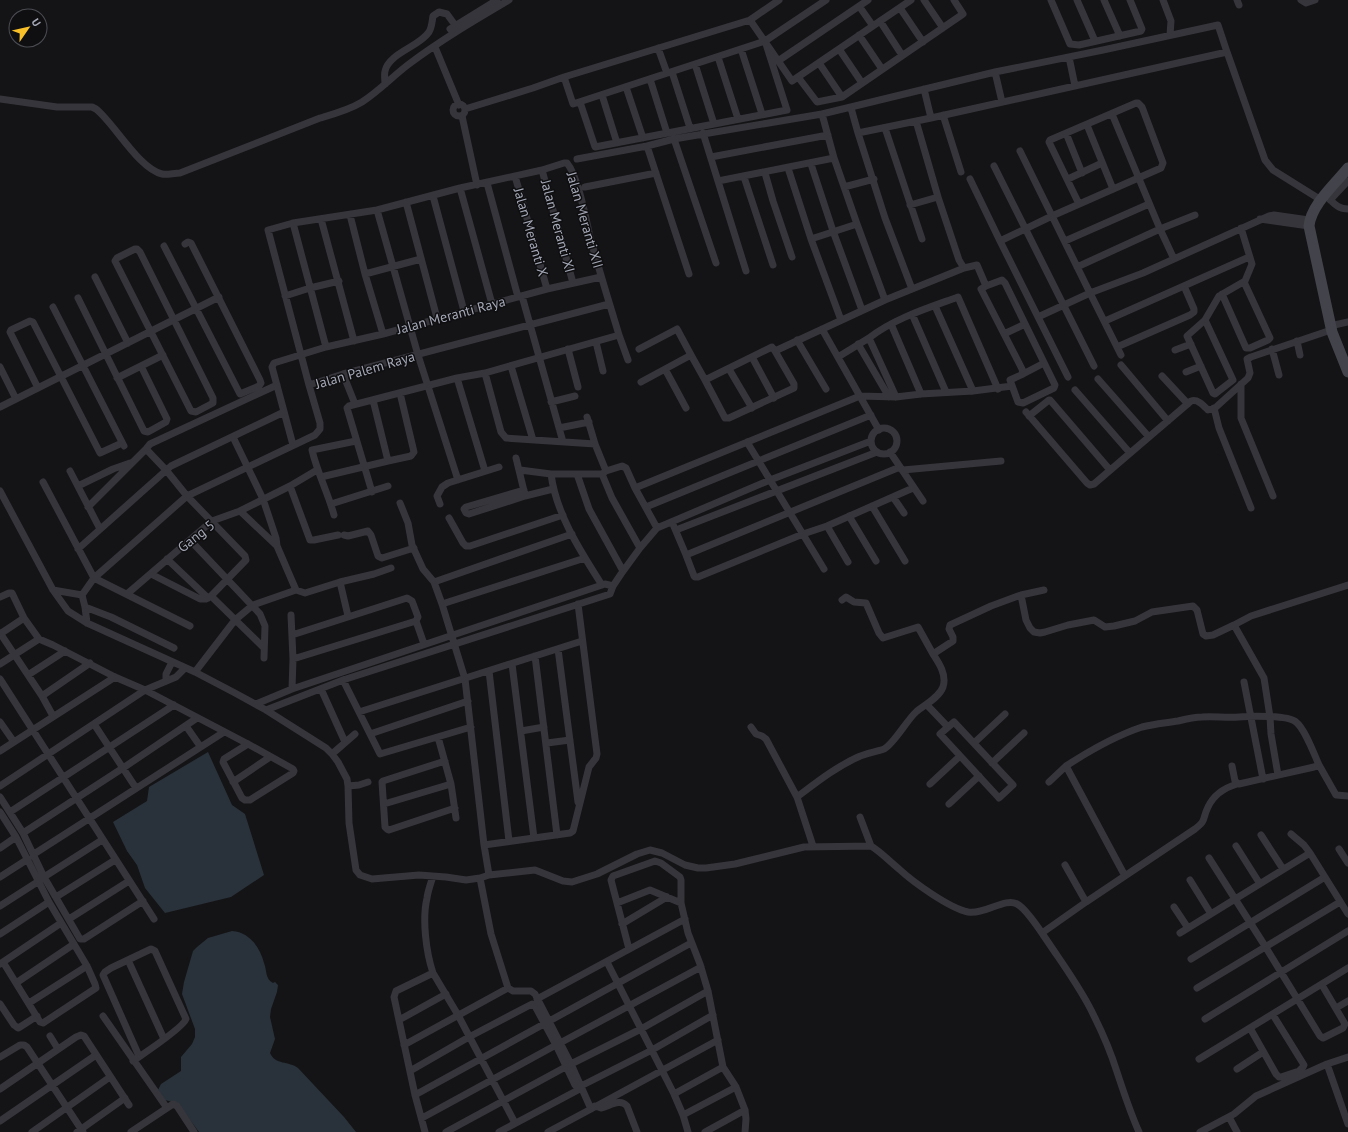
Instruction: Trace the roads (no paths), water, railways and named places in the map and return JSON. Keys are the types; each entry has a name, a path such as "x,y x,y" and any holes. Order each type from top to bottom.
{"street":[{"path":"0,99 57,107 92,107 96,109 134,153 148,166 161,174 180,173 361,103 410,64 497,0"},
{"path":"385,84 385,71 389,63 401,53 416,44 429,32 433,16 439,12 447,14 452,27 509,0"},
{"path":"462,116 456,115 454,108 533,88 564,76 750,20 779,0"},
{"path":"564,76 573,104 580,102 765,41 826,0"},
{"path":"778,61 868,0"},
{"path":"750,20 792,81 911,0"},
{"path":"924,0 943,28"},
{"path":"798,77 817,102 842,97 963,14 954,0"},
{"path":"1051,0 1070,44 1079,44 1141,31 1142,29 1130,0"},
{"path":"1077,0 1095,41"},
{"path":"1104,0 1120,36"},
{"path":"1163,0 1171,21 1170,35"},
{"path":"1301,0 1307,3 1315,0"},
{"path":"859,6 872,26"},
{"path":"900,8 923,42"},
{"path":"880,21 900,52"},
{"path":"577,159 647,146 703,133 851,108 995,72 1218,25 1265,160 1273,170 1325,198 1338,207 1348,209"},
{"path":"859,35 882,69"},
{"path":"580,102 595,147 787,110 765,41"},
{"path":"435,47 465,113 462,116 477,185"},
{"path":"658,48 670,72 690,128"},
{"path":"741,49 762,114"},
{"path":"839,49 862,83"},
{"path":"858,133 1227,52"},
{"path":"718,57 738,119"},
{"path":"1069,57 1075,86"},
{"path":"819,63 842,97"},
{"path":"695,64 714,124"},
{"path":"995,72 1002,102"},
{"path":"650,79 667,133"},
{"path":"626,87 642,138"},
{"path":"924,89 930,118"},
{"path":"602,95 618,143"},
{"path":"1000,241 1112,189 1160,169 1163,164 1142,108 1139,104 1136,103 1050,140 1049,142 1079,204"},
{"path":"851,108 885,218 912,289"},
{"path":"822,114 834,158 884,300"},
{"path":"1112,114 1160,230 1174,259"},
{"path":"943,115 961,172"},
{"path":"916,121 938,197 964,268"},
{"path":"1087,125 1112,189"},
{"path":"885,128 922,239"},
{"path":"703,133 746,271"},
{"path":"1066,133 1082,173"},
{"path":"711,157 828,135"},
{"path":"674,139 716,263"},
{"path":"647,146 689,274"},
{"path":"1020,151 1121,355"},
{"path":"718,181 811,164 834,158"},
{"name":"Jalan Meranti XII","path":"542,170 564,163 567,164 571,170 578,189 609,304 628,360"},
{"path":"1068,180 1102,163"},
{"path":"811,164 833,231 862,310"},
{"path":"994,166 1094,366"},
{"path":"788,168 811,239 841,320"},
{"path":"1348,168 1325,198 1316,207 1309,223 1330,328 1348,372"},
{"path":"309,385 268,231 269,229 321,218 377,210 460,188 542,170"},
{"name":"Jalan Meranti XI","path":"542,170 573,283"},
{"path":"585,187 656,173"},
{"path":"765,173 792,257"},
{"name":"Jalan Meranti X","path":"514,176 546,289"},
{"path":"744,177 772,265"},
{"path":"844,187 874,179"},
{"path":"970,179 1068,377"},
{"path":"1325,198 1348,181"},
{"path":"487,183 563,442"},
{"path":"460,188 492,304"},
{"path":"433,196 464,311"},
{"path":"910,205 938,197"},
{"path":"406,202 437,318"},
{"path":"1065,241 1149,204"},
{"path":"377,210 427,386 458,480"},
{"path":"350,215 365,274 383,334"},
{"path":"1077,267 1195,215"},
{"path":"1038,317 1090,293 1174,259 1260,219 1274,215 1309,223"},
{"path":"321,218 354,341"},
{"path":"293,223 326,347"},
{"path":"811,239 856,224"},
{"path":"1206,320 1233,377 1232,381 1216,394 1214,394 1187,335 1206,320 1219,296 1244,282 1252,264 1241,228"},
{"path":"164,246 240,394 259,386 261,383 260,380 191,242 185,244"},
{"path":"135,249 138,250 174,320 214,401 196,412 188,412 163,355 115,261 117,258 135,249"},
{"path":"1105,321 1249,257"},
{"path":"365,274 421,259"},
{"path":"775,351 884,300 964,268 977,265 986,286"},
{"name":"Jalan Meranti Raya","path":"277,385 272,367 277,361 326,347 383,334 546,289 601,276"},
{"path":"95,277 128,343"},
{"path":"285,296 338,281"},
{"path":"1023,374 981,289 986,286 1003,281 1025,324 1055,385 1054,388 1020,403 1018,402 1010,380 1023,374 1044,363"},
{"path":"1222,294 1246,348 1250,348 1268,340 1270,338 1244,282"},
{"path":"1117,347 1190,316 1194,312 1194,309 1184,286"},
{"path":"0,407 219,297"},
{"path":"838,357 891,324 912,314 958,297 998,389"},
{"path":"78,298 144,431 148,432 166,422 167,419 141,366"},
{"name":"Jalan Palem Raya","path":"82,595 94,578 187,496 247,466 316,435 320,426 309,385 343,374 609,304"},
{"path":"935,306 973,391"},
{"path":"38,388 10,332 20,325 30,321 33,322 100,453 123,444 53,307"},
{"path":"912,314 946,392"},
{"path":"1110,470 1050,400 1028,414 1087,483 1090,485 1094,484 1188,404 1195,400 1208,410 1214,408 1248,378 1250,373 1247,359 1348,322"},
{"path":"891,324 921,394"},
{"path":"1004,334 1025,324"},
{"path":"639,349 677,329 725,418 729,418 752,408 794,389 795,387 772,348 705,380"},
{"path":"822,329 879,430"},
{"path":"372,492 347,408 349,406 457,378 485,373 619,335"},
{"path":"869,338 893,397"},
{"path":"797,340 826,389"},
{"path":"1297,341 1300,355"},
{"path":"596,342 603,371"},
{"path":"858,344 893,397"},
{"path":"1175,350 1191,344"},
{"path":"568,349 578,387"},
{"path":"1272,349 1279,375"},
{"path":"117,378 163,355"},
{"path":"641,382 691,355"},
{"path":"752,357 774,398"},
{"path":"1121,365 1168,420"},
{"path":"511,366 533,440"},
{"path":"1186,372 1201,366"},
{"path":"0,368 16,399"},
{"path":"665,369 686,408"},
{"path":"729,369 752,408"},
{"path":"485,373 503,436 509,439 595,444"},
{"path":"343,374 355,404"},
{"path":"1162,376 1188,404"},
{"path":"457,378 485,471"},
{"path":"1098,378 1149,437"},
{"path":"1241,384 1242,418 1273,496"},
{"path":"88,507 150,444 277,385 293,445"},
{"path":"635,488 860,396 893,397 998,389 1012,386"},
{"path":"1075,390 1130,453"},
{"path":"321,477 411,456 414,452 400,393"},
{"path":"551,402 575,396"},
{"path":"373,400 388,461"},
{"path":"1214,408 1219,428 1250,508"},
{"path":"78,549 166,470 182,460 284,412"},
{"path":"646,507 871,415"},
{"path":"559,428 588,420 612,498 640,548"},
{"path":"883,428 889,429 897,438 897,444 894,450 883,454 877,452 871,441 873,435 883,428"},
{"path":"233,437 263,499 276,538 277,546 296,590"},
{"path":"307,439 334,515"},
{"path":"312,450 356,441"},
{"path":"266,710 343,680 610,594 613,586 623,571 657,528 871,441"},
{"path":"748,442 824,569"},
{"path":"146,449 166,470 187,496 246,558 245,562 210,597 204,600 151,574"},
{"path":"676,530 877,452"},
{"path":"890,452 923,501"},
{"path":"516,458 520,470 524,493"},
{"path":"686,555 901,468 1001,461"},
{"path":"78,486 113,469 130,463"},
{"path":"520,470 551,474 577,474 604,472 622,466 626,468 657,528"},
{"path":"440,504 437,496 448,483 499,467"},
{"name":"Gang 5","path":"127,594 212,521 240,511 290,486 317,470"},
{"path":"70,471 100,529"},
{"path":"551,474 553,490 563,515 585,558 602,585"},
{"path":"577,474 589,510 623,571"},
{"path":"43,482 94,578 190,626"},
{"path":"290,486 310,540 341,535 348,536 368,532 371,535 378,556 382,558 414,548"},
{"path":"331,504 388,486"},
{"path":"672,522 694,576 698,577 803,534 827,526 913,488"},
{"path":"524,493 469,514 466,514 464,509 524,493 553,490"},
{"path":"0,491 53,590 68,610 87,623 195,672 256,704 326,748 332,754 343,770 348,786 349,824 353,852 357,872 363,876 372,879 419,875 466,880 489,875 535,870 563,881 572,882 597,874 643,851 650,850 658,851 675,861 690,867 706,868 735,864 794,849 813,846 871,846 877,849 906,875 949,904 961,910 973,912 986,910 1007,902 1016,903 1027,913 1071,976 1093,1014 1117,1071 1126,1102 1139,1132"},
{"path":"893,497 904,513"},
{"path":"400,503 408,523 414,548 423,569 434,582 465,679 484,845 489,875"},
{"path":"872,506 905,561"},
{"path":"240,511 277,546"},
{"path":"449,518 463,543 466,546 470,546 563,515"},
{"path":"849,516 876,562"},
{"path":"827,526 848,562"},
{"path":"434,582 572,534"},
{"path":"190,540 258,610 264,622 264,658"},
{"path":"442,604 585,558"},
{"path":"167,559 236,620 263,647"},
{"path":"195,672 236,620 253,605 296,590 306,593 391,568"},
{"path":"340,582 348,616"},
{"path":"256,704 292,689 605,584 613,586"},
{"path":"1021,595 1026,620 1030,628 1036,632 1094,620 1105,627 1114,626 1135,621 1152,612 1193,606 1197,610 1203,634 1206,636 1213,635 1252,616 1348,585"},
{"path":"53,590 82,595 87,623"},
{"path":"933,654 953,640 949,629 950,625 990,606 1021,595 1044,590"},
{"path":"0,597 12,593 24,618 38,639 145,690 248,744 293,769 294,772 250,800 242,798 223,763 223,760 248,744"},
{"path":"797,797 838,768 860,756 885,748 906,723 941,691 944,683 943,673 918,626 883,638 878,634 866,603 854,602 846,597 842,600"},
{"path":"292,635 348,616 409,598 412,601 418,615 416,621 424,644"},
{"path":"484,845 570,833 573,831 578,806 589,767 596,758 578,604"},
{"path":"85,607 111,617 174,648"},
{"path":"290,615 293,659 292,689"},
{"path":"24,618 0,633 42,696 53,716"},
{"path":"293,659 416,621"},
{"path":"1234,625 1264,678 1278,775"},
{"path":"0,664 38,639"},
{"path":"359,712 582,641"},
{"path":"558,649 578,806"},
{"path":"28,675 65,652"},
{"path":"535,656 557,835"},
{"path":"166,681 166,674 172,662"},
{"path":"42,696 90,664"},
{"path":"512,664 534,838"},
{"path":"0,786 145,690 176,677 185,668"},
{"path":"489,671 509,841"},
{"path":"0,751 115,677"},
{"path":"0,679 62,778 154,919"},
{"path":"343,680 379,753 382,754 471,727"},
{"path":"1244,682 1263,779"},
{"path":"308,684 310,692"},
{"path":"321,689 345,742"},
{"path":"370,734 468,701"},
{"path":"10,812 174,705"},
{"path":"927,705 948,727"},
{"path":"974,743 1005,714"},
{"path":"1050,782 1066,766 1082,756 1142,727 1158,723 1201,717 1223,718 1251,716 1288,719 1297,723 1336,795 1348,796"},
{"path":"0,848 197,718"},
{"path":"0,722 14,742"},
{"path":"954,722 1013,785 999,798 940,734 948,727 954,722"},
{"path":"94,724 136,788"},
{"path":"186,726 200,746"},
{"path":"521,731 544,727"},
{"path":"751,727 756,734 766,738 797,797 813,846"},
{"path":"0,877 200,746 224,732"},
{"path":"992,763 1024,733"},
{"path":"332,754 355,734"},
{"path":"438,738 451,784 456,818"},
{"path":"546,743 570,740"},
{"path":"930,784 960,756"},
{"path":"233,782 270,757"},
{"path":"445,761 383,781 385,827 389,830 455,808"},
{"path":"1042,933 1202,824 1208,807 1218,792 1228,786 1314,768 1319,765"},
{"path":"1066,766 1125,876"},
{"path":"1232,766 1237,784"},
{"path":"949,804 979,776"},
{"path":"348,786 368,782"},
{"path":"384,804 451,784"},
{"path":"0,797 10,812 42,879 49,902 87,966 95,984 95,989 44,1022 40,1022 16,983 1,963 61,923"},
{"path":"1,816 20,835"},
{"path":"860,817 871,846"},
{"path":"1291,834 1304,845 1310,853 1348,914"},
{"path":"1261,835 1283,869"},
{"path":"0,906 102,840"},
{"path":"1236,846 1260,884"},
{"path":"1339,849 1348,863"},
{"path":"1180,933 1310,853"},
{"path":"1209,858 1236,898 1322,1038 1345,1026 1345,1022 1322,984"},
{"path":"56,898 115,860"},
{"path":"629,949 611,880 613,876 651,861 661,863 675,861"},
{"path":"661,863 680,877 681,880 681,903 691,943 701,967 708,991 723,1067 736,1087 745,1110 745,1132"},
{"path":"1065,865 1086,902"},
{"path":"433,876 427,898 425,914 429,959 433,973 458,1015 515,1123"},
{"path":"1191,959 1325,877"},
{"path":"480,878 491,934 508,988 514,991 531,991 537,999 547,1023 591,1108"},
{"path":"42,879 56,898 80,938 83,939 142,901"},
{"path":"1190,880 1211,914"},
{"path":"69,919 129,881"},
{"path":"617,903 650,890 681,903"},
{"path":"622,924 667,897"},
{"path":"0,934 49,902"},
{"path":"1197,988 1340,902"},
{"path":"1174,907 1188,928"},
{"path":"537,999 685,919"},
{"path":"1205,1020 1348,931"},
{"path":"415,1095 691,943"},
{"path":"16,983 74,944"},
{"path":"149,950 153,950 155,951 170,982 186,1019 182,1025 136,1059 103,975 107,970 149,950"},
{"path":"128,960 164,1039"},
{"path":"607,962 674,1094 688,1132"},
{"path":"29,1003 87,966"},
{"path":"422,1118 701,967"},
{"path":"1199,1059 1348,968"},
{"path":"426,1132 415,1095 394,997 396,991 433,973"},
{"path":"404,1045 508,988"},
{"path":"446,1132 708,991"},
{"path":"399,1020 446,994"},
{"path":"1336,1008 1348,1001"},
{"path":"0,1004 14,1025 18,1028 37,1016"},
{"path":"410,1071 469,1036 531,1004 534,1005 547,1023"},
{"path":"499,1132 652,1050 713,1015"},
{"path":"1250,1028 1279,1077 1298,1071 1304,1066 1273,1015"},
{"path":"103,1016 136,1059 167,1108"},
{"path":"0,1089 76,1036 81,1035 84,1036 130,1105"},
{"path":"50,1036 58,1049"},
{"path":"550,1131 718,1040"},
{"path":"0,1057 17,1046 22,1045 26,1048 67,1107 80,1131 125,1098"},
{"path":"1237,1069 1263,1052"},
{"path":"0,1121 96,1055"},
{"path":"1200,1132 1234,1114 1256,1096 1327,1064 1348,1058"},
{"path":"1327,1064 1346,1110 1348,1124"},
{"path":"674,1094 723,1067"},
{"path":"32,1132 110,1077"},
{"path":"683,1115 736,1087"},
{"path":"591,1108 601,1108 621,1102 625,1103 637,1132"},
{"path":"131,1132 172,1104 176,1106 194,1132"},
{"path":"705,1132 745,1110"},
{"path":"1229,1117 1237,1132"}]}
